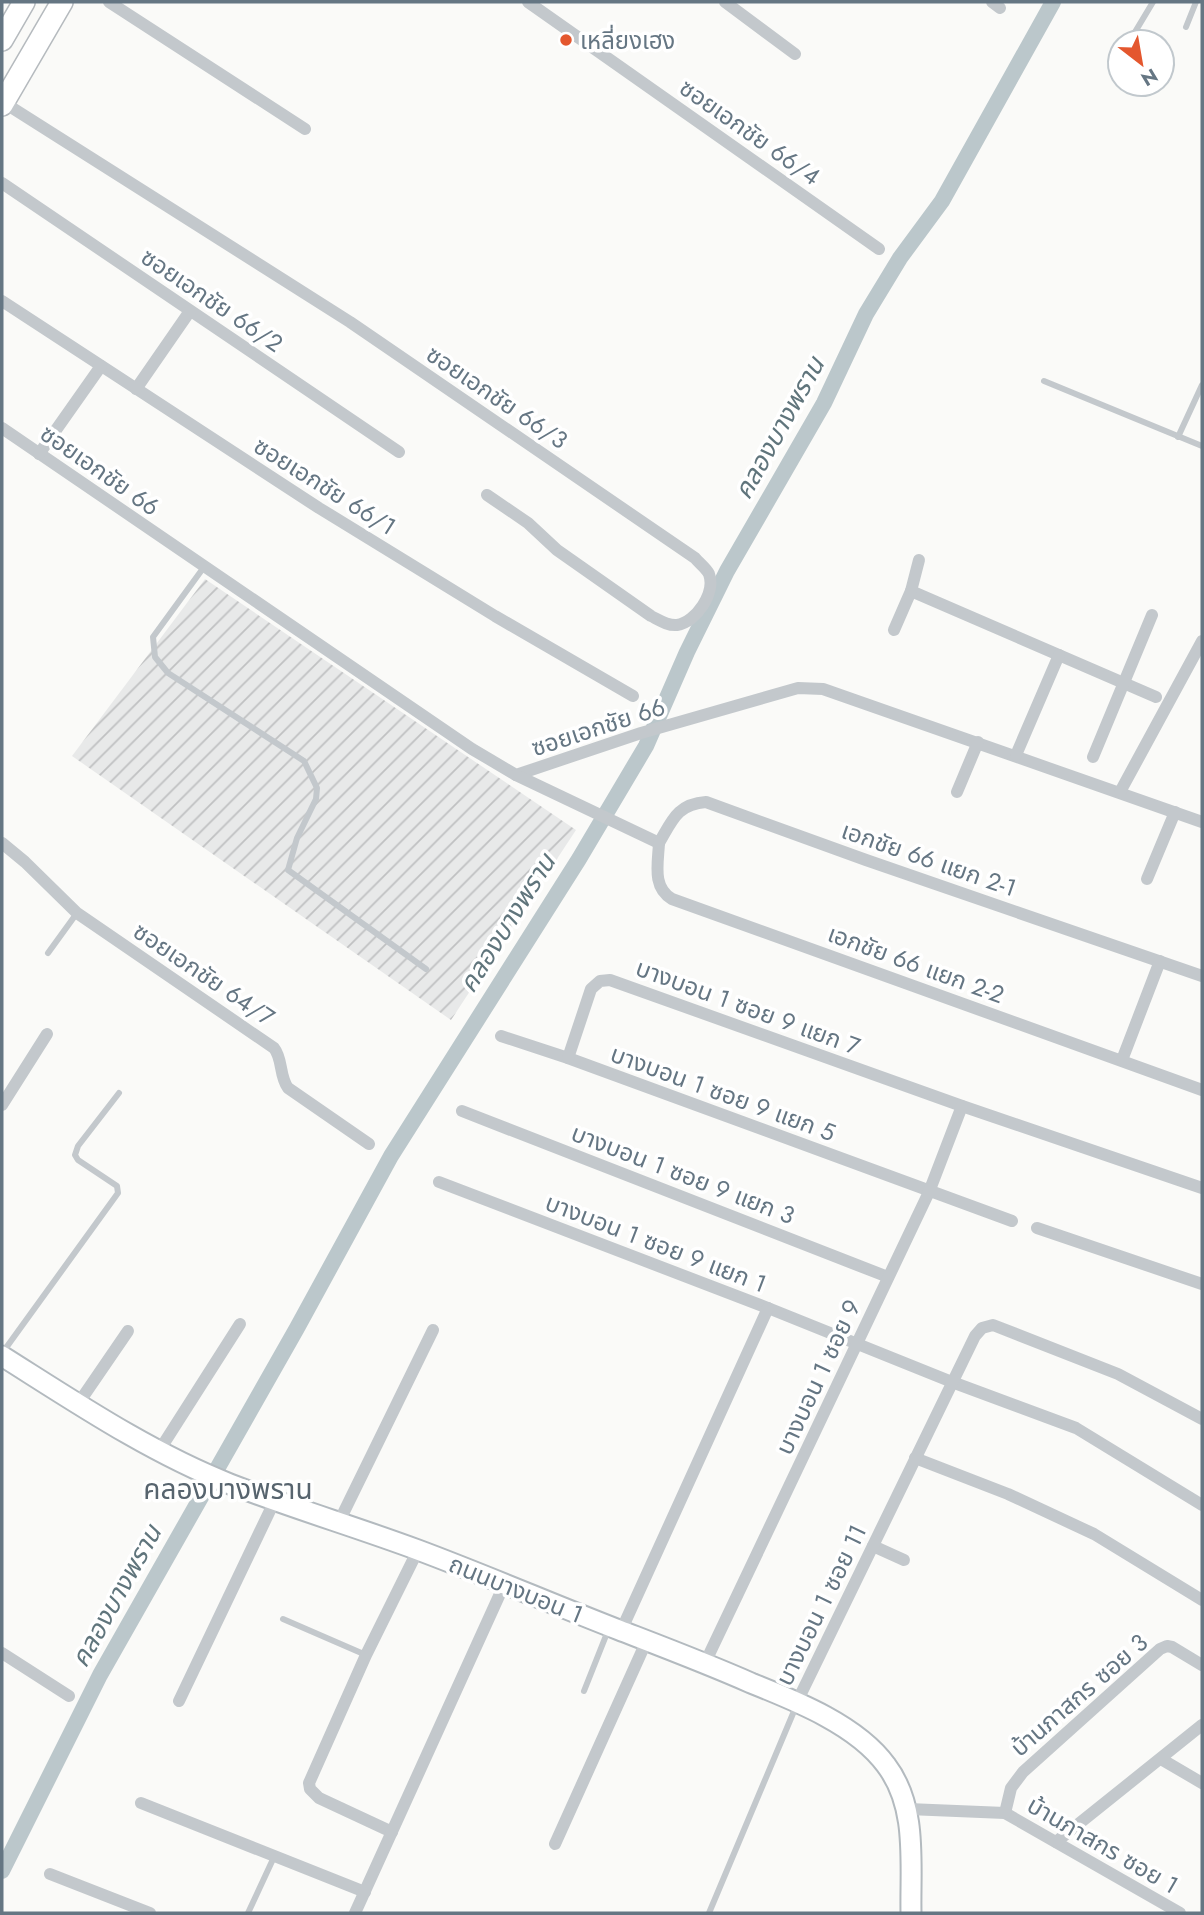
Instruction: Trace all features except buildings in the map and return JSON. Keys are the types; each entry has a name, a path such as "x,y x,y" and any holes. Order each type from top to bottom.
{"main road":[{"path":"5,28 24,2"},
{"path":"3,103 62,2"},
{"name":"ถนนบางบอน 1","path":"2,1355 78,1404 159,1451 199,1470 338,1524 418,1550 705,1663 797,1702 844,1728 886,1763 908,1809 911,1913"}],"street":[{"path":"108,2 306,129"},
{"name":"ซอยเอกชัย 66/4","path":"528,2 879,249"},
{"path":"725,2 795,54"},
{"name":"ซอยเอกชัย 66/3","path":"3,103 350,321 695,558 708,572 710,580 700,611 690,621 677,625 667,624 651,616 557,550 528,523 487,495"},
{"name":"ซอยเอกชัย 66/2","path":"2,183 399,452"},
{"name":"ซอยเอกชัย 66/1","path":"2,301 341,522 484,610 633,696"},
{"path":"136,389 190,311"},
{"path":"39,454 102,366"},
{"name":"ซอยเอกชัย 66","path":"2,428 472,749 516,775 641,733 798,688 823,689 978,741 1202,822"},
{"path":"894,630 911,591 919,560"},
{"path":"911,591 1156,697"},
{"path":"1093,757 1152,615"},
{"path":"1120,792 1202,642"},
{"path":"1016,755 1059,655"},
{"path":"957,792 978,741"},
{"path":"516,775 659,844"},
{"name":"เอกชัย 66 แยก 2-1","path":"659,844 684,807 706,802 1202,976"},
{"path":"1147,879 1175,812"},
{"name":"ซอยเอกชัย 64/7","path":"2,843 77,913 274,1048 279,1056 281,1076 288,1088 369,1144"},
{"name":"เอกชัย 66 แยก 2-2","path":"659,844 660,889 672,899 1202,1090"},
{"path":"1122,1060 1160,961"},
{"name":"บางบอน 1 ซอย 9 แยก 7","path":"568,1058 591,989 600,981 610,980 962,1106 1202,1188"},
{"path":"2,1105 47,1034"},
{"name":"บางบอน 1 ซอย 9 แยก 5","path":"501,1036 568,1058 1012,1221"},
{"name":"บางบอน 1 ซอย 9","path":"705,1663 929,1192 962,1106"},
{"name":"บางบอน 1 ซอย 9 แยก 3","path":"462,1111 888,1277"},
{"name":"บางบอน 1 ซอย 9 แยก 1","path":"439,1182 1076,1428 1202,1504"},
{"path":"1037,1228 1202,1284"},
{"path":"616,1628 768,1308"},
{"path":"159,1451 240,1324"},
{"name":"บางบอน 1 ซอย 11","path":"797,1702 975,1336 987,1325 993,1325 1118,1374 1202,1419"},
{"path":"338,1524 433,1330"},
{"path":"78,1404 128,1331"},
{"path":"915,1458 1008,1494 1094,1534 1202,1600"},
{"path":"179,1701 275,1500"},
{"path":"873,1546 904,1560"},
{"path":"392,1832 319,1798 310,1789 309,1783 366,1655 418,1550"},
{"path":"355,1913 504,1585"},
{"path":"555,1844 647,1640"},
{"name":"บ้านภาสกร ซอย 3","path":"1005,1813 1011,1788 1023,1772 1160,1649 1172,1647 1202,1665"},
{"path":"2,1653 69,1696"},
{"path":"1056,1842 1202,1725"},
{"path":"1161,1759 1202,1783"},
{"path":"141,1803 365,1892"},
{"path":"908,1809 1005,1813"},
{"name":"บ้านภาสกร ซอย 1","path":"1005,1813 1180,1913"},
{"path":"50,1874 143,1912"}],"lane":[{"path":"1137,28 1153,2"},
{"path":"1186,27 1196,2"},
{"path":"1044,381 1202,446"},
{"path":"1178,437 1202,385"},
{"path":"204,567 153,637 155,657 168,673 304,761 317,788 316,799 297,838 288,870 426,969"},
{"path":"48,953 77,913"},
{"path":"2,1355 118,1193 117,1186 78,1160 75,1155 78,1146 119,1093"},
{"path":"283,1619 366,1655"},
{"path":"584,1691 616,1628"},
{"name":"บางบอน 1 ซอย 11","path":"709,1913 797,1702"},
{"path":"248,1913 274,1857"}],"shaded area":[{"path":"205,579 576,830 451,1020 72,756"}],"waterway":[{"name":"คลองบางพราน","path":"2,1871 100,1675 297,1328 391,1156 579,859 646,746 687,652 727,571 824,403 866,314 900,258 942,201 1053,2"}],"place":[{"name":"เหลี่ยงเฮง","path":"566,40"}],"district":[{"name":"คลองบางพราน","path":"228,1489"}]}
